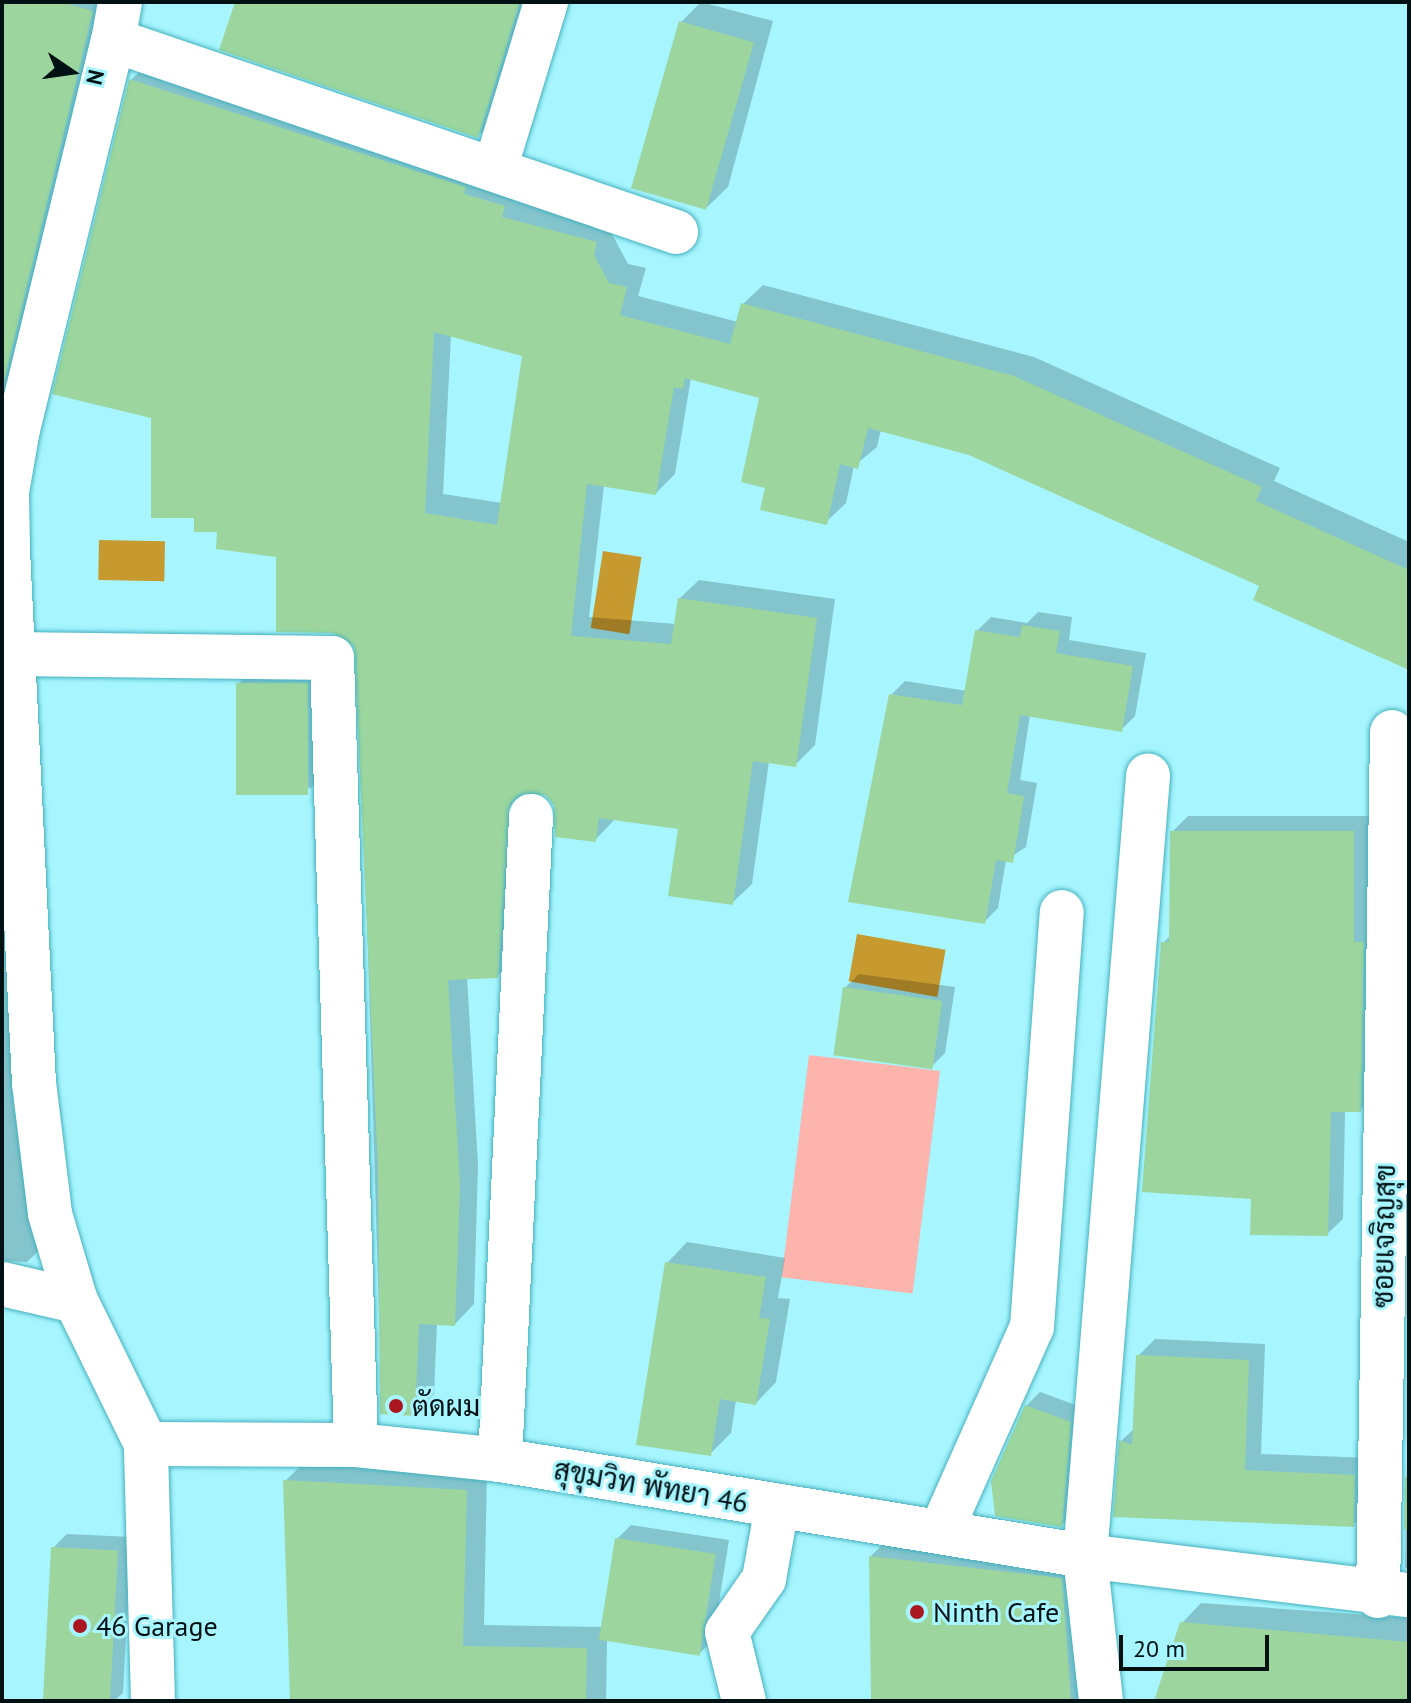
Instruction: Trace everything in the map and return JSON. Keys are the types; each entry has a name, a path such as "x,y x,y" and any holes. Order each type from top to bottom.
{"street":[{"path":"495,169 546,2"},
{"path":"153,1701 146,1444 76,1301 50,1214 18,1081 7,492 117,21 495,169 676,232"},
{"path":"10,661 332,658 356,1445"},
{"name":"ซอยเจริญสุข","path":"1392,732 1394,1596"},
{"path":"1101,1701 1085,1556 1148,776"},
{"path":"500,1460 531,816"},
{"path":"941,1531 1032,1327 1062,912"},
{"path":"2,1284 76,1301"},
{"name":"สุขุมวิท พัทยา 46","path":"146,1444 356,1445 500,1460 1085,1556 1394,1596"},
{"path":"744,1701 727,1632 764,1579 777,1507"}],"shaded area":[{"path":"99,540 165,541 164,581 98,580"},
{"path":"603,551 642,557 629,634 591,628"},
{"path":"857,934 946,950 937,997 849,981"},
{"path":"809,1055 940,1071 913,1293 782,1277"}],"building":[{"path":"2,2 61,2 93,11 4,382"},
{"path":"235,2 520,2 478,138 219,50"},
{"path":"679,21 754,42 706,210 631,188"},
{"path":"129,79 466,187 464,194 505,206 502,217 597,242 594,255 609,283 627,287 620,315 730,344 741,303 1014,376 1262,487 1256,501 1409,570 1409,670 1253,600 1259,586 969,455 868,428 858,469 840,464 827,525 760,510 765,488 741,482 759,398 685,378 683,389 674,387 656,495 587,484 571,636 671,644 678,598 817,618 796,767 753,761 733,905 668,896 678,829 599,818 596,842 555,837 554,805 545,795 520,794 510,803 498,978 448,980 460,1186 455,1326 419,1324 415,1416 380,1414 378,1166 354,646 333,633 276,632 276,557 216,549 217,532 194,532 194,518 151,518 151,418 52,394","holes":["434,332 522,356 497,525 425,513"]},
{"path":"1022,625 1060,631 1056,653 1133,666 1122,732 1020,715 1007,793 1024,796 1013,863 996,860 985,924 848,902 889,694 962,705 975,630 1020,637"},
{"path":"236,683 308,683 308,795 236,795"},
{"path":"1170,831 1354,831 1354,942 1364,942 1361,1112 1331,1112 1328,1236 1250,1235 1251,1199 1142,1192 1161,942 1169,942"},
{"path":"843,987 942,1001 932,1069 833,1055"},
{"path":"665,1262 766,1277 759,1318 770,1319 756,1405 720,1399 711,1456 636,1445"},
{"path":"1136,1355 1249,1360 1245,1470 1355,1475 1354,1527 1113,1517 1119,1440 1132,1445"},
{"path":"1025,1405 1071,1422 1062,1527 995,1516 991,1481"},
{"path":"1405,1477 1409,1477 1409,1530 1404,1529"},
{"path":"283,1480 467,1490 463,1646 587,1648 586,1701 290,1701"},
{"path":"615,1538 716,1554 700,1656 599,1640"},
{"name":"46 Garage","path":"51,1547 118,1551 110,1701 43,1701"},
{"path":"869,1556 1062,1578 1071,1701 871,1701"},
{"path":"1180,1622 1409,1642 1409,1701 1154,1701"}],"place":[{"name":"ตัดผม","path":"396,1406"},
{"name":"Ninth Cafe","path":"917,1612"},
{"name":"46 Garage","path":"80,1626"}]}
